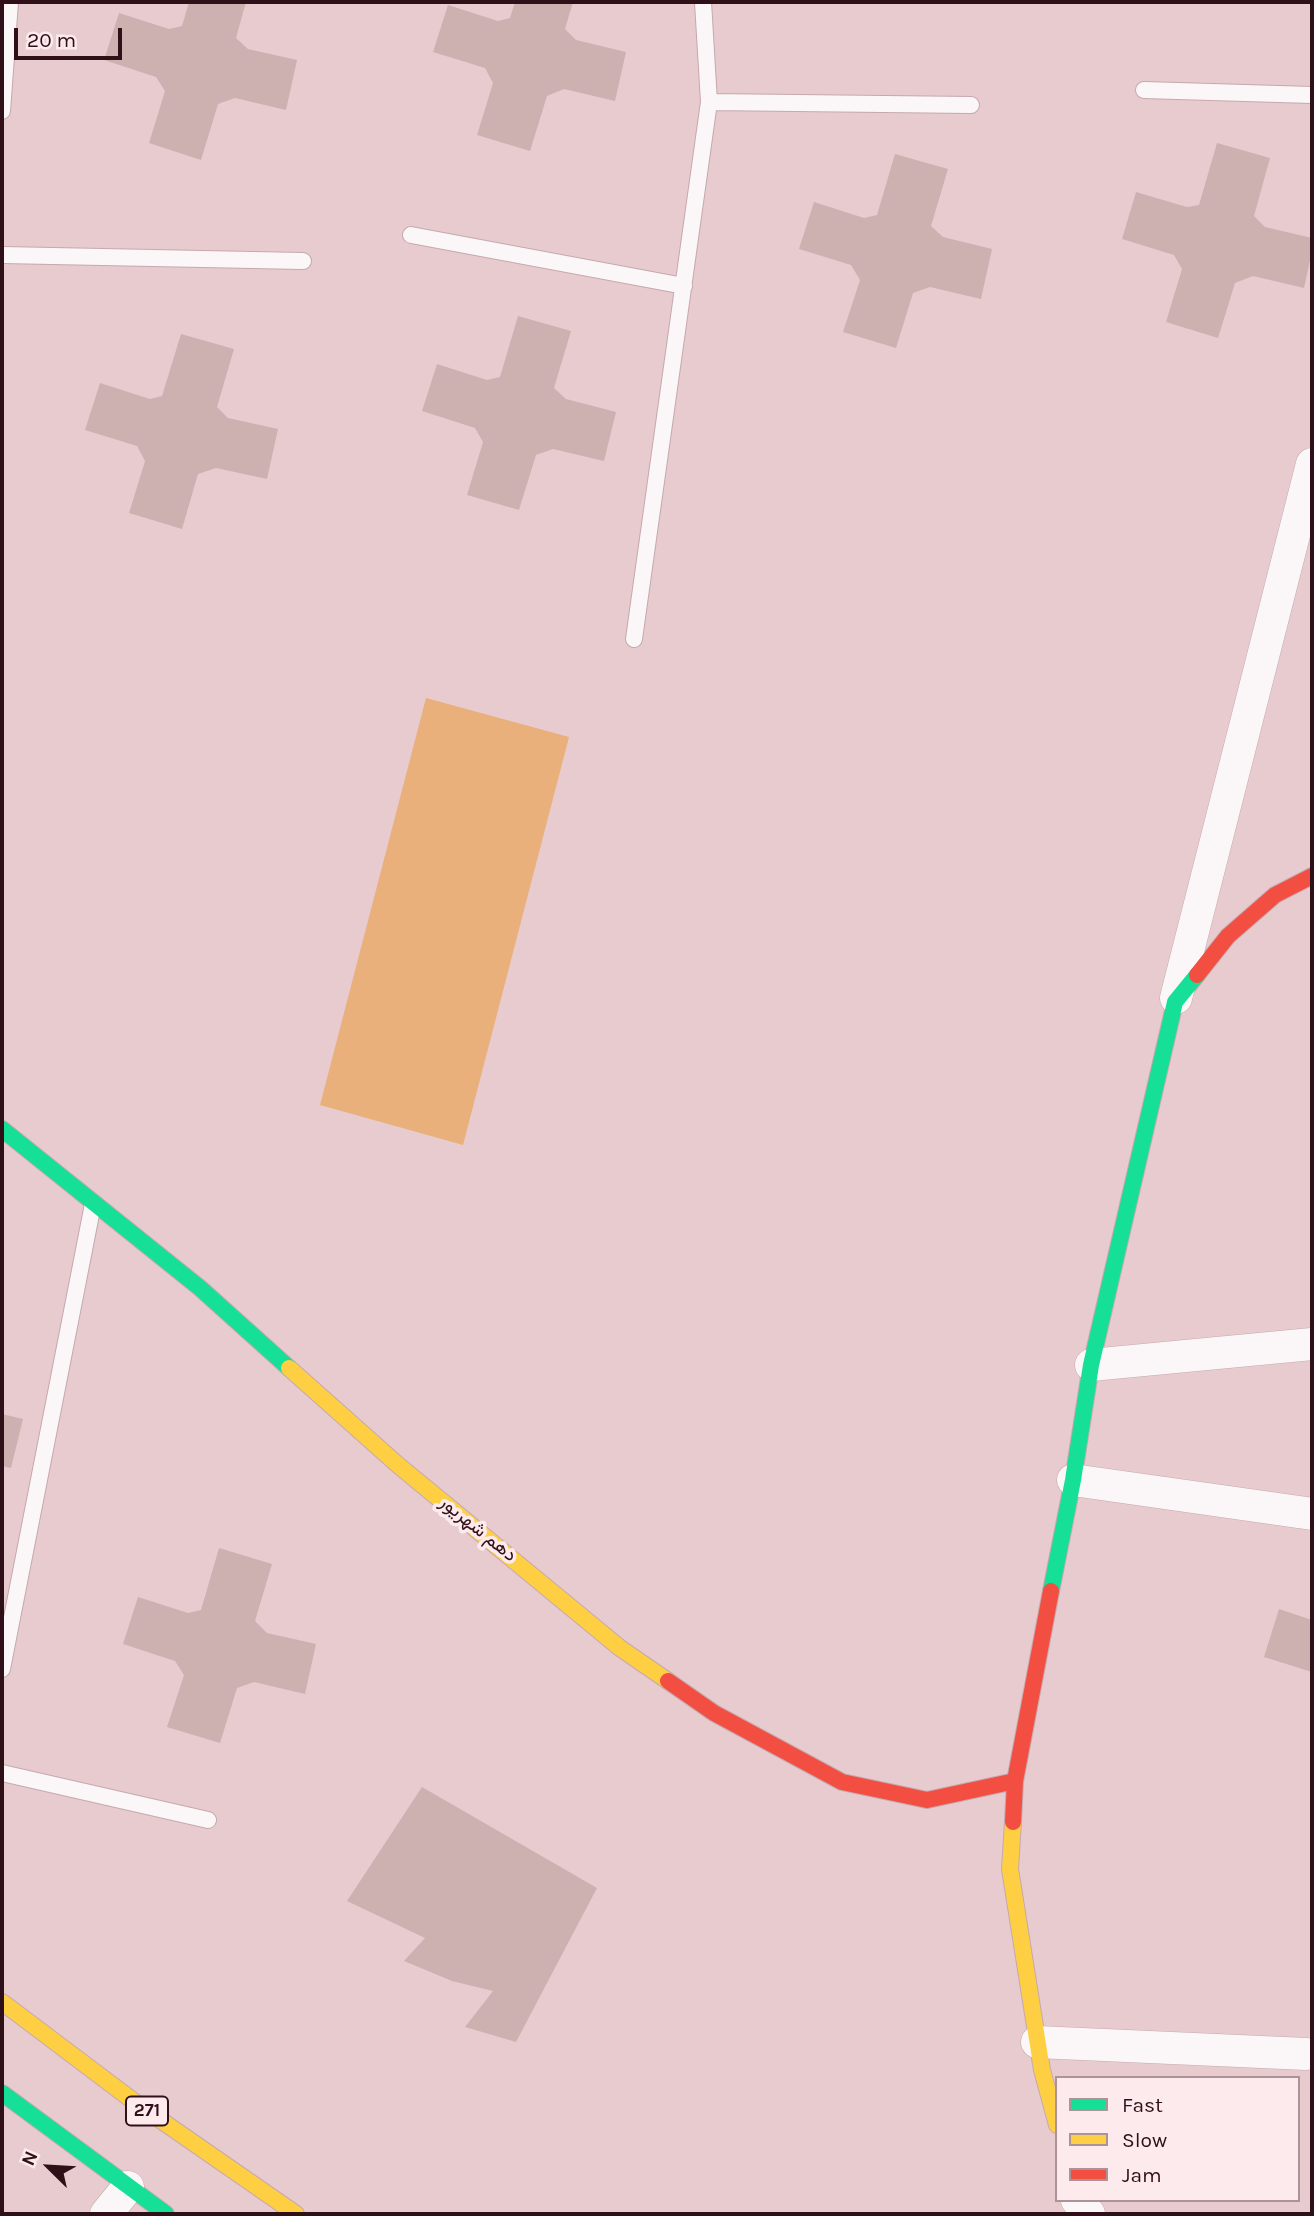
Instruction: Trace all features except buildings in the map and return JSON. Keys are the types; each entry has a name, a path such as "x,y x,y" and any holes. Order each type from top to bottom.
{"street":[{"path":"1055,2118 1042,2070 1010,1869 1015,1781 1073,1480 1091,1365 1175,1002 1312,464"},
{"path":"1175,1002 1228,936 1275,895 1312,876"},
{"name":"دهم شهریور","path":"2,1129 200,1288 398,1465 620,1648 714,1713 842,1782 927,1800 1015,1781"},
{"path":"1091,1365 1312,1344"},
{"path":"1073,1480 1312,1514"},
{"name":"271","path":"2,2002 136,2103 296,2214"},
{"path":"1037,2042 1306,2054"},
{"path":"2,2093 166,2214"},
{"path":"106,2214 128,2187"}],"lane":[{"path":"2,111 10,2"},
{"path":"634,639 709,102 703,2"},
{"path":"1144,90 1312,95"},
{"path":"709,102 971,105"},
{"path":"411,235 684,286"},
{"path":"2,256 303,261"},
{"path":"2,1669 9,1597 94,1202"},
{"path":"2,1773 208,1820"}],"shaded area":[{"path":"426,698 569,737 463,1145 320,1105"}],"traffic: fast":[{"path":"1051,1591 1073,1480 1091,1365 1175,1002 1197,975"},
{"path":"2,1129 200,1288 289,1368"},
{"path":"2,2093 166,2214"}],"traffic: slow":[{"path":"289,1368 398,1465 620,1648 668,1681"},
{"path":"1013,1822 1010,1869 1042,2070 1055,2118"},
{"path":"2,2002 136,2103 296,2214"}],"traffic: jam":[{"path":"1197,975 1228,936 1275,895 1312,876"},
{"path":"1013,1822 1015,1781 1051,1591"},
{"path":"668,1681 714,1713 842,1782 927,1800 1015,1781"}]}
